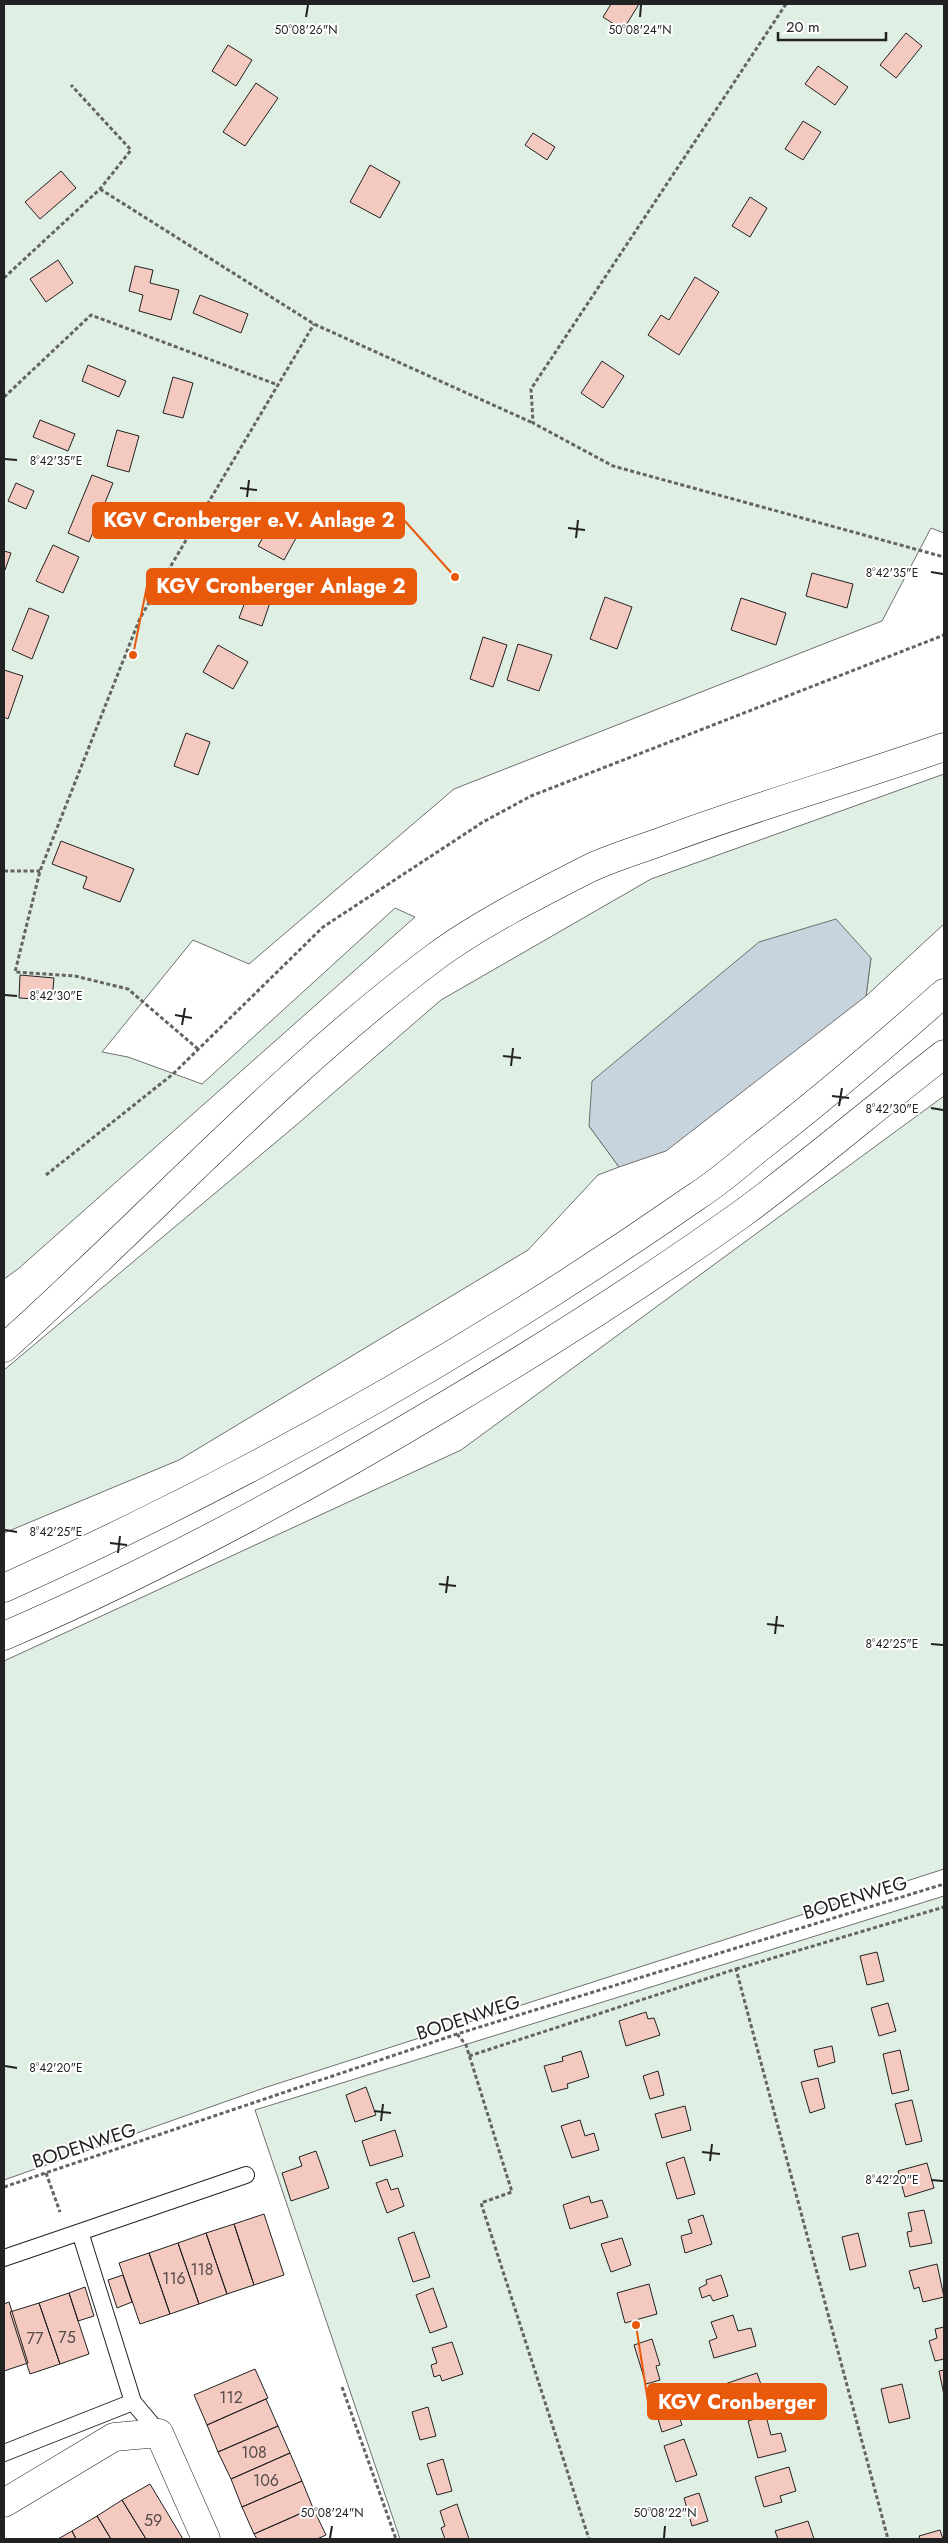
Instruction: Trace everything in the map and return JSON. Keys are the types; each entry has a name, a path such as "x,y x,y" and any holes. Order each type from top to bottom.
{"main road":[{"path":"4,1348 71,1288 280,1087 436,956 510,911 591,868 706,825 844,782 944,748"},
{"path":"4,1588 207,1490 350,1413 500,1325 699,1195 833,1090 944,993"},
{"path":"4,1636 88,1600 207,1539 366,1454 511,1366 631,1289 744,1212 944,1054"},
{"path":"4,2503 114,2437 159,2433 206,2539"}],"lane":[{"path":"4,2258 246,2175"},
{"path":"80,2232 133,2402 159,2433"},
{"path":"4,2453 133,2402"}],"path":[{"path":"533,423 531,389 786,4"},
{"path":"4,278 100,189 131,150 71,85"},
{"path":"100,189 314,324 533,423 613,466 944,557"},
{"path":"4,397 91,315 278,385"},
{"path":"198,1049 128,989 76,976 15,972 40,871 140,618 314,324"},
{"path":"46,1175 173,1074 323,926 483,822 531,796 944,635"},
{"path":"4,871 40,871"},
{"name":"BODENWEG","path":"4,2187 457,2034 944,1884"},
{"path":"468,2056 736,1968 944,1908"},
{"path":"736,1968 888,2539"},
{"path":"457,2034 466,2045 512,2192 481,2203 588,2539"},
{"path":"46,2173 49,2183"},
{"path":"342,2387 396,2539"}],"green space":[{"path":"4,4 944,4 944,533 931,528 882,621 454,789 249,964 193,940 102,1052 128,1057 202,1084 395,908 415,917 18,1269 4,1279"},
{"path":"944,774 944,924 866,996 871,958 589,1126 619,1167 598,1175 528,1250 179,1460 4,1533 4,1370 294,1127 441,1000 651,879"},
{"path":"944,1096 944,1869 264,2088 4,2180 4,1661 461,1450"},
{"path":"944,1896 944,2539 400,2539 255,2110"}],"shaded area":[{"path":"836,919 871,958 866,996 666,1151 619,1167 589,1126 592,1081 759,942"}],"building":[{"path":"611,4 639,4 623,30 603,17"},
{"path":"906,33 922,46 896,78 880,65"},
{"path":"228,45 252,60 236,86 212,71"},
{"path":"818,66 848,87 835,105 805,84"},
{"path":"256,83 278,98 245,146 223,132"},
{"path":"803,121 821,132 803,160 785,149"},
{"path":"533,133 555,147 547,160 525,145"},
{"path":"370,165 400,182 380,218 350,202"},
{"path":"61,171 76,188 40,219 25,202"},
{"path":"750,197 767,208 750,237 732,226"},
{"path":"58,260 73,283 46,302 30,279"},
{"path":"135,266 153,270 150,283 179,290 171,320 139,311 143,295 129,291"},
{"path":"695,277 719,292 679,355 648,335 661,315 669,320"},
{"path":"200,295 248,314 241,333 193,313"},
{"path":"602,361 624,376 603,408 581,393"},
{"path":"88,365 126,381 119,397 82,381"},
{"path":"173,377 193,383 183,418 163,413"},
{"path":"40,420 75,434 68,451 33,437"},
{"path":"117,430 139,436 129,472 107,466"},
{"path":"92,475 113,483 89,542 68,533"},
{"path":"16,483 34,491 26,509 8,501"},
{"path":"282,504 307,518 284,560 258,546"},
{"path":"53,545 79,557 63,593 36,581"},
{"path":"4,551 11,553 5,570 4,569"},
{"path":"812,573 853,584 847,608 806,596"},
{"path":"252,583 274,591 262,626 239,618"},
{"path":"605,597 632,607 617,649 590,639"},
{"path":"741,598 786,613 776,645 731,630"},
{"path":"29,608 49,616 32,659 12,650"},
{"path":"483,637 507,645 493,687 470,679"},
{"path":"518,644 552,655 539,691 507,680"},
{"path":"218,645 248,662 233,689 203,672"},
{"path":"4,670 23,676 8,719 4,717"},
{"path":"186,733 210,742 198,775 174,766"},
{"path":"61,841 134,869 120,902 83,888 87,877 52,864"},
{"path":"20,975 54,978 52,1000 19,998"},
{"path":"877,1952 884,1981 867,1985 860,1956"},
{"path":"888,2003 896,2031 879,2036 871,2008"},
{"path":"646,2012 648,2019 654,2018 660,2035 626,2046 619,2021"},
{"path":"832,2046 835,2062 818,2067 814,2050"},
{"path":"900,2050 909,2090 892,2094 883,2054"},
{"path":"581,2051 589,2077 567,2084 568,2088 552,2092 544,2066 563,2061 562,2057"},
{"path":"658,2071 664,2095 650,2099 643,2076"},
{"path":"818,2078 825,2108 810,2113 801,2082"},
{"path":"366,2087 376,2115 355,2122 346,2095"},
{"path":"912,2100 922,2141 906,2145 895,2104"},
{"path":"685,2106 691,2130 662,2138 655,2114"},
{"path":"580,2120 585,2136 594,2133 599,2150 572,2158 561,2126"},
{"path":"395,2130 403,2156 370,2166 362,2141"},
{"path":"316,2151 329,2188 291,2201 282,2173 302,2166 299,2157"},
{"path":"684,2157 695,2194 677,2199 666,2163"},
{"path":"927,2163 934,2188 905,2197 898,2171"},
{"path":"387,2179 391,2190 398,2188 404,2206 387,2213 376,2183"},
{"path":"589,2196 591,2203 602,2200 608,2217 570,2229 563,2205"},
{"path":"924,2210 932,2243 910,2247 907,2232 912,2231 908,2213"},
{"path":"264,2214 284,2275 254,2285 234,2224"},
{"path":"703,2215 712,2244 685,2253 681,2236 692,2233 688,2220"},
{"path":"234,2224 254,2285 227,2294 206,2233"},
{"path":"414,2232 430,2277 413,2282 398,2238"},
{"path":"206,2233 227,2294 199,2304 178,2243"},
{"path":"858,2233 866,2266 850,2270 842,2237"},
{"path":"622,2238 631,2265 611,2272 601,2244"},
{"path":"178,2243 199,2304 170,2314 149,2253"},
{"path":"149,2253 170,2314 140,2324 119,2263"},
{"path":"937,2264 944,2297 923,2302 919,2287 914,2289 909,2271"},
{"path":"123,2275 132,2302 117,2308 108,2280"},
{"path":"721,2275 728,2296 713,2301 710,2295 702,2298 699,2288 707,2284 706,2280"},
{"path":"649,2284 657,2314 625,2323 617,2293"},
{"path":"85,2287 94,2316 78,2321 69,2293"},
{"path":"433,2288 447,2327 430,2333 416,2295"},
{"path":"69,2293 89,2354 60,2364 39,2303"},
{"path":"9,2302 28,2363 4,2371 4,2304"},
{"path":"39,2303 60,2364 30,2374 10,2312"},
{"path":"733,2315 738,2331 751,2328 756,2346 714,2358 709,2341 717,2338 711,2322"},
{"path":"944,2327 944,2359 935,2361 929,2341 937,2338 935,2329"},
{"path":"652,2339 660,2365 656,2366 660,2380 646,2384 634,2345"},
{"path":"452,2342 463,2374 442,2381 440,2375 434,2377 431,2365 437,2363 432,2348"},
{"path":"255,2369 268,2398 207,2425 194,2395"},
{"path":"944,2370 944,2395 939,2371"},
{"path":"757,2373 764,2393 728,2405 722,2385"},
{"path":"902,2384 910,2418 889,2423 881,2389"},
{"path":"684,2385 691,2406 677,2411 682,2425 662,2432 651,2396"},
{"path":"266,2399 278,2426 218,2452 207,2425"},
{"path":"428,2407 436,2436 420,2440 412,2412"},
{"path":"766,2416 771,2435 781,2433 786,2451 758,2458 748,2421"},
{"path":"278,2426 290,2453 231,2479 218,2452"},
{"path":"684,2439 697,2475 676,2482 664,2446"},
{"path":"290,2453 302,2481 242,2507 231,2479"},
{"path":"443,2459 452,2491 437,2495 427,2464"},
{"path":"789,2467 796,2491 780,2496 782,2502 764,2507 755,2477"},
{"path":"302,2481 313,2508 254,2534 242,2507"},
{"path":"150,2484 183,2539 146,2539 122,2500"},
{"path":"699,2493 708,2521 692,2526 684,2498"},
{"path":"122,2500 146,2539 111,2539 97,2516"},
{"path":"457,2504 469,2539 445,2539 441,2528 445,2526 440,2511"},
{"path":"313,2508 326,2535 317,2539 257,2539 254,2534"},
{"path":"97,2516 111,2539 76,2539 72,2531"},
{"path":"808,2521 814,2539 778,2539 775,2531"},
{"path":"940,2530 943,2539 920,2539 919,2536"},
{"path":"72,2531 76,2539 58,2539"}],"place":[{"name":"KGV Cronberger e.V. Anlage 2","path":"455,577"},
{"name":"KGV Cronberger Anlage 2","path":"133,655"},
{"name":"KGV Cronberger","path":"636,2325"}]}
